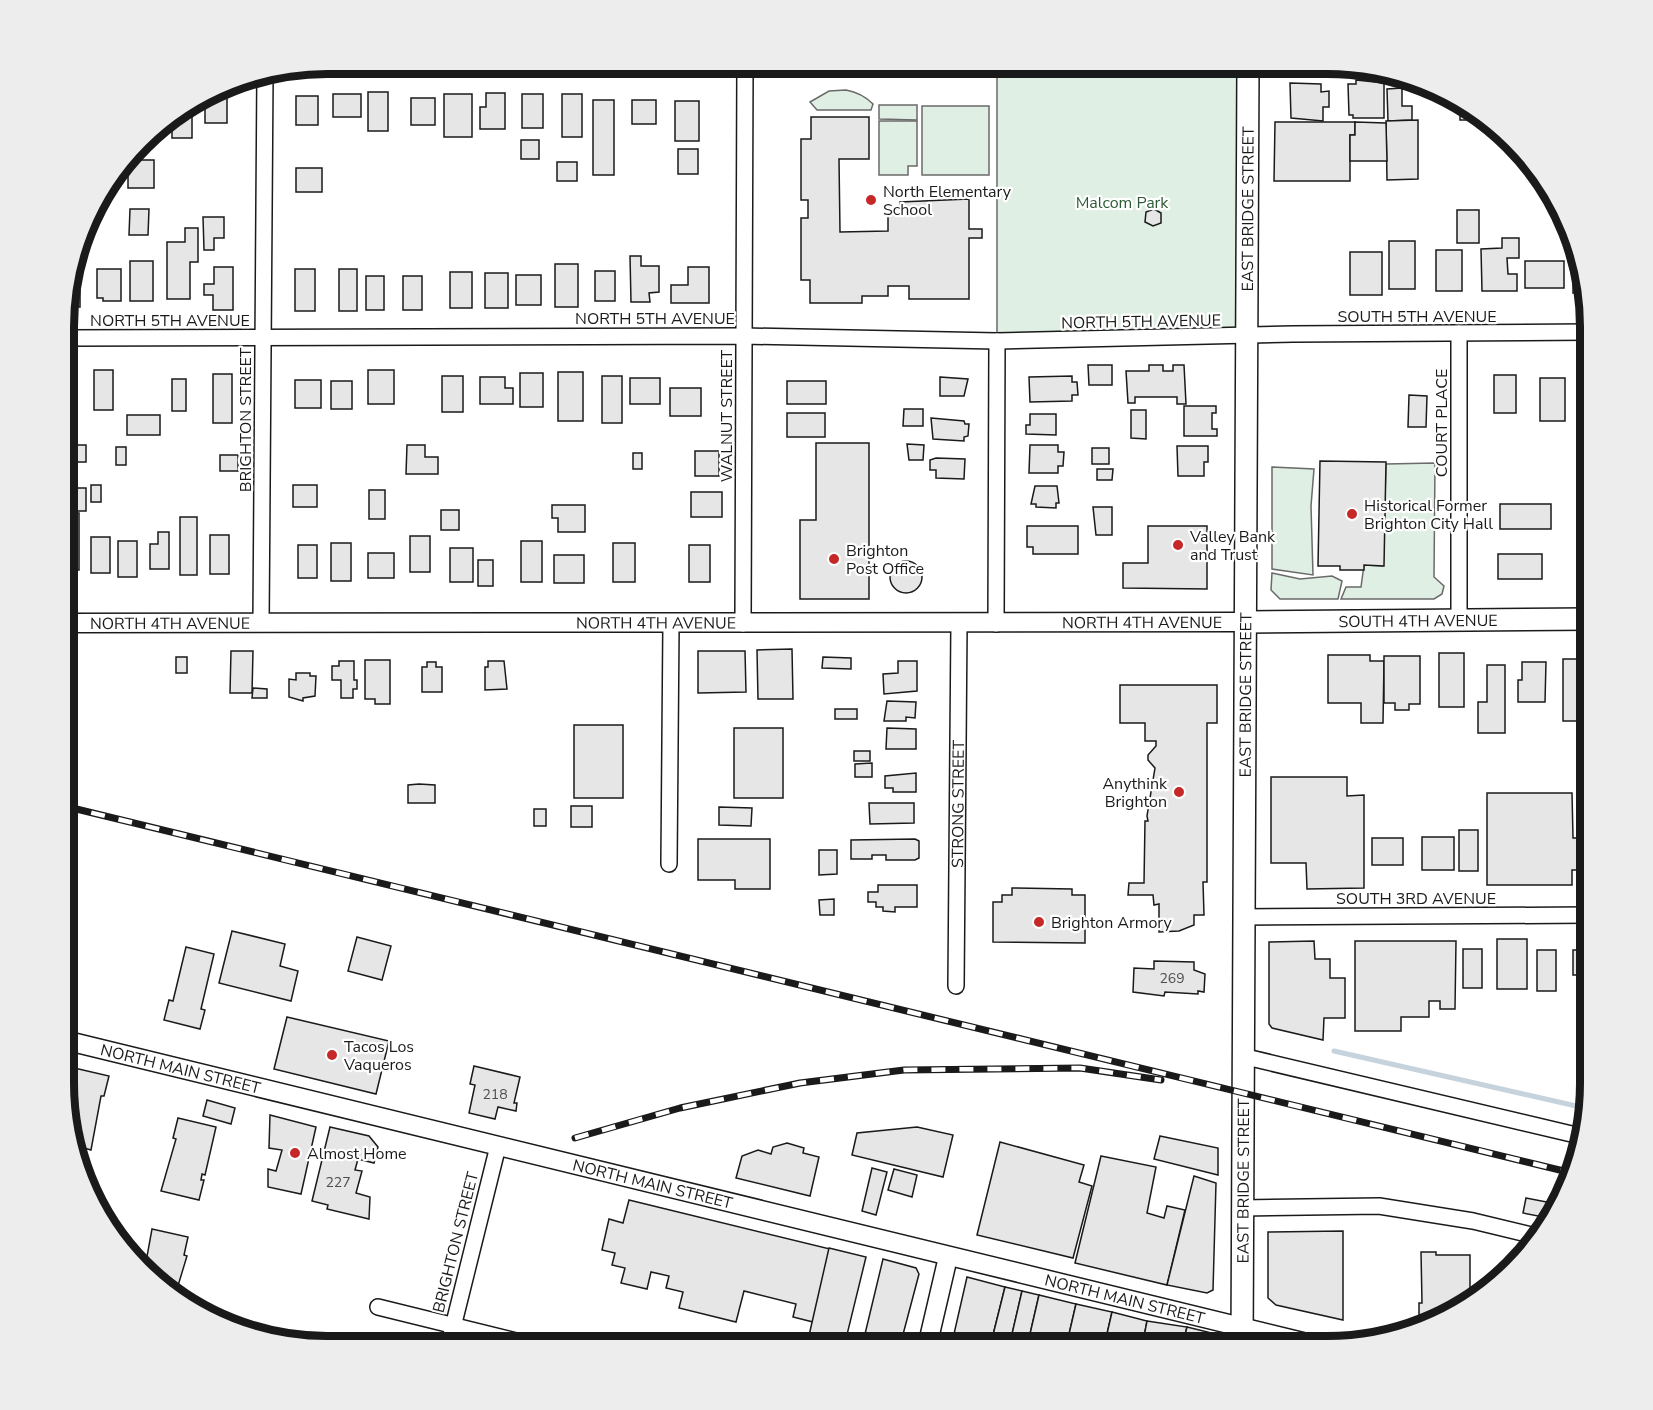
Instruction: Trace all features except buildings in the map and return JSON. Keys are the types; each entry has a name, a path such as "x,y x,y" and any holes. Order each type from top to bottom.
{"main road":[{"name":"EAST BRIDGE STREET","path":"1241,1336 1248,74"},
{"name":"SOUTH 4TH AVENUE","path":"1246,622 1580,620"}],"street":[{"name":"WALNUT STREET","path":"743,624 746,74"},
{"name":"BRIGHTON STREET","path":"261,623 265,81"},
{"name":"SOUTH 5TH AVENUE","path":"1246,337 1580,332"},
{"name":"COURT PLACE","path":"1459,333 1459,621"},
{"name":"NORTH 5TH AVENUE","path":"74,338 744,336 997,341 1246,337"},
{"path":"996,624 997,341"},
{"name":"NORTH 4TH AVENUE","path":"74,623 1246,622"},
{"path":"669,864 671,624"},
{"name":"STRONG STREET","path":"956,986 959,624"},
{"name":"SOUTH 3RD AVENUE","path":"1243,917 1580,915"},
{"name":"NORTH MAIN STREET","path":"74,1042 948,1257 1237,1336"},
{"path":"1242,1056 1575,1135"},
{"name":"BRIGHTON STREET","path":"450,1336 498,1146"},
{"path":"1242,1208 1379,1206 1473,1221 1529,1235"},
{"path":"930,1336 948,1257"},
{"path":"378,1307 496,1336"}],"green space":[{"name":"Malcom Park","path":"997,74 1248,74 1246,337 997,341"},
{"path":"846,90 867,99 873,104 871,110 817,110 810,102 829,91"},
{"path":"879,105 917,105 917,120 879,119"},
{"path":"922,106 989,106 989,175 922,175"},
{"path":"879,121 917,121 917,166 908,166 908,175 879,175"},
{"path":"1435,463 1434,577 1444,586 1442,594 1434,599 1341,599 1346,587 1361,587 1364,565 1383,566 1386,464"},
{"path":"1272,467 1314,469 1311,506 1313,575 1272,569"},
{"path":"1272,573 1300,579 1332,576 1342,581 1338,599 1280,599 1271,590"}],"waterway":[{"path":"1334,1051 1578,1106"}],"railway":[{"path":"74,808 1564,1171"},
{"path":"575,1138 680,1108 800,1083 904,1070 1080,1068 1161,1080"}],"place":[{"name":"North Elementary School","path":"871,200"},
{"name":"Historical Former Brighton City Hall","path":"1352,514"},
{"name":"Valley Bank and Trust","path":"1178,545"},
{"name":"Brighton Post Office","path":"834,559"},
{"name":"Anythink Brighton","path":"1179,792"},
{"name":"Brighton Armory","path":"1039,922"},
{"name":"Tacos Los Vaqueros","path":"332,1055"},
{"name":"Almost Home","path":"295,1153"}]}
